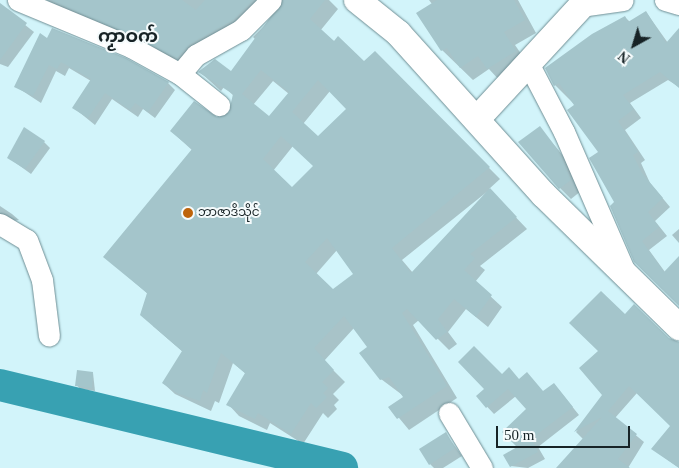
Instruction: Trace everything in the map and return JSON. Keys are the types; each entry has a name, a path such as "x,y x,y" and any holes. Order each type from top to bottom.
{"street":[{"path":"18,0 131,47 180,74 219,105"},
{"path":"180,74 196,55 241,30 271,0"},
{"path":"357,0 398,33 478,118 544,195 679,326"},
{"path":"478,118 527,61 584,3 623,0"},
{"path":"665,0 679,4"},
{"path":"527,61 564,132 626,275"},
{"path":"0,224 27,240 42,280 49,336"},
{"path":"449,413 482,468"}],"building":[{"path":"51,0 182,0 196,10 205,0 253,0 233,20 190,44 177,58"},
{"path":"283,0 325,0 310,19 334,41 338,36 364,61 375,51 490,167 392,248 411,273 490,188 517,217 470,254 475,258 464,270 492,295 476,317 454,299 438,319 447,332 436,340 407,309 402,313 447,386 397,419 388,407 403,397 389,377 380,380 359,353 367,347 344,316 314,348 334,370 322,382 328,388 323,393 327,397 316,408 311,403 291,434 258,413 255,419 226,405 245,373 221,353 207,393 203,390 200,401 177,393 162,383 182,351 140,315 147,293 103,257 192,149 170,131 194,101 217,117 229,112 233,94 198,72 215,59 231,71","holes":["261,70 289,92 269,116 242,94","318,80 346,109 318,136 292,112","281,136 313,166 292,187 263,159","327,238 353,274 333,289 305,262"]},
{"path":"437,0 514,0 525,20 504,32 516,51 487,69 478,56 460,68 447,48 441,51 416,13"},
{"path":"0,3 27,23 0,60"},
{"path":"646,11 666,43 679,28 679,88 660,72 623,95 634,109 618,121 638,152 633,155 642,173 663,198 648,212 659,227 642,241 664,272 679,256 679,306 634,262 610,206 614,202 589,158 598,152 567,110 574,105 559,83 554,86 545,68 592,34 625,16 628,22"},
{"path":"52,28 126,58 169,82 148,112 135,103 130,110 105,93 88,118 72,108 91,79 61,62 57,69 49,65 33,96 14,87 40,33 47,38"},
{"path":"540,126 558,150 571,180 559,189 518,142"},
{"path":"24,127 45,141 25,169 7,158"},
{"path":"601,291 625,314 634,304 669,338 679,342 679,468 651,449 670,426 629,386 608,411 637,434 618,459 630,468 556,468 602,417 574,432 602,395 579,368 598,351 569,323"},
{"path":"474,346 502,374 509,367 519,379 527,372 543,391 554,383 573,407 531,439 538,452 510,467 503,455 517,447 502,432 526,409 508,389 486,408 476,396 484,389 458,362"},
{"path":"77,370 93,372 92,388 75,386"},
{"path":"446,432 455,448 429,465 419,449"}],"waterway":[{"path":"0,385 342,468"}],"place":[{"name":"ဘာဇာဒိသိုင်","path":"188,213"}],"district":[{"name":"ကၟာဝက်","path":"128,36"}]}
